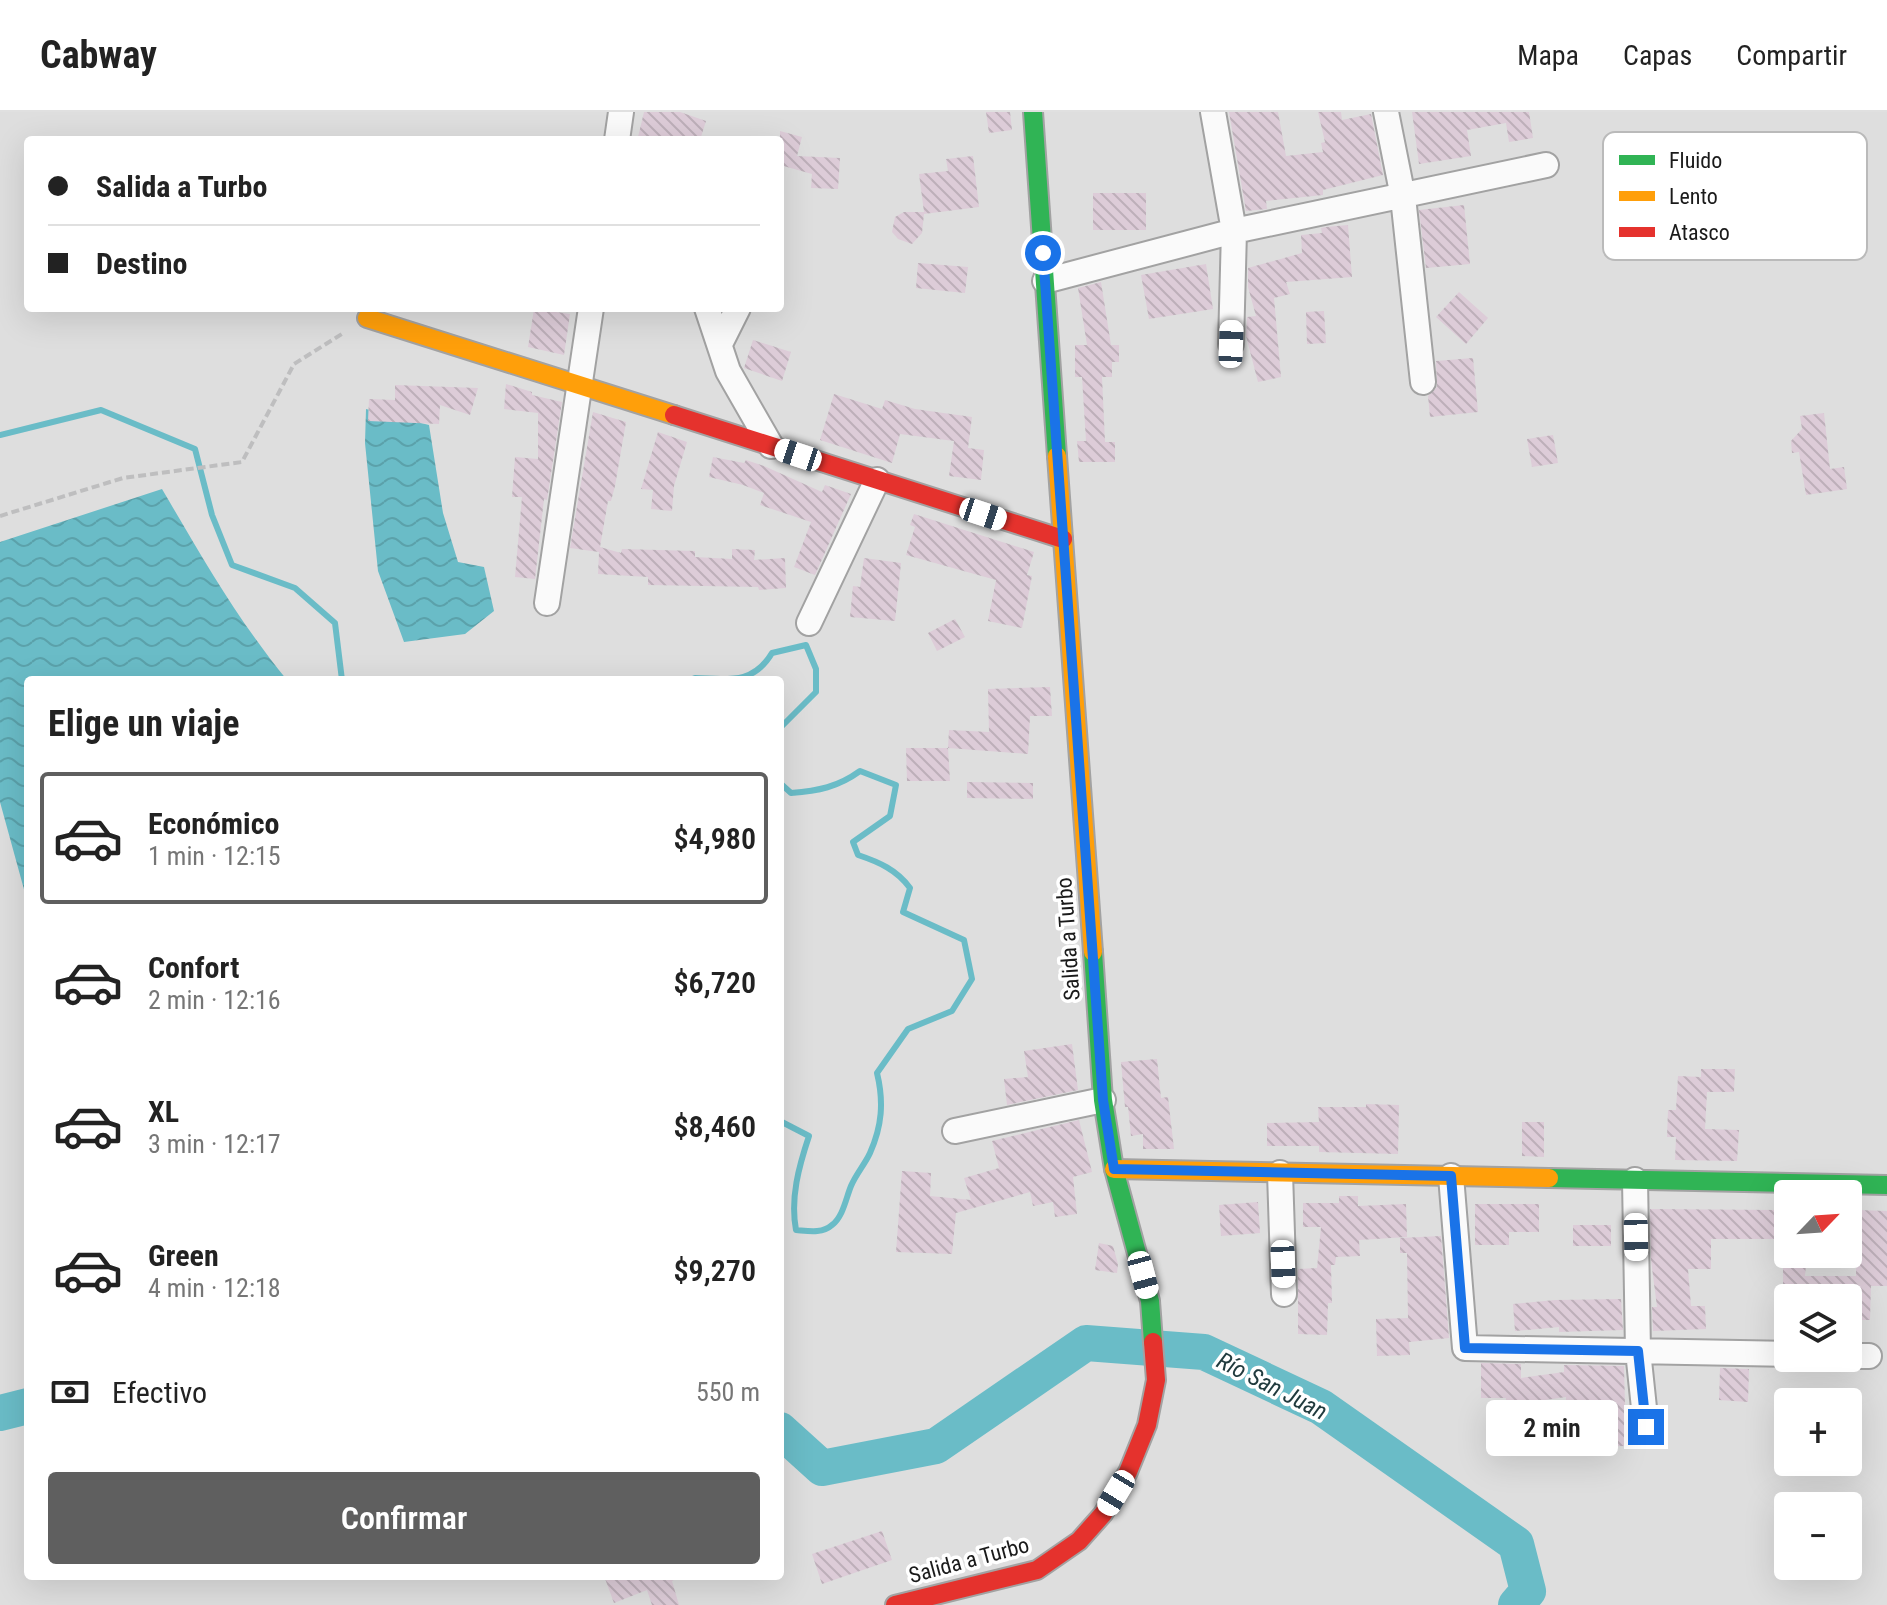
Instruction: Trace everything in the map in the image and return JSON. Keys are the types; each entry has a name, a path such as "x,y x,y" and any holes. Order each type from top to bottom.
{"main road":[{"name":"Salida a Turbo","path":"895,1605 1037,1570 1079,1541 1103,1514 1128,1472 1147,1425 1156,1380 1150,1301 1114,1169 1103,1100 1033,112"},
{"path":"367,318 1063,539"},
{"path":"1114,1169 1887,1185"}],"street":[{"path":"618,136 621,112"},
{"path":"1213,112 1234,231 1231,344"},
{"path":"1386,112 1403,197 1423,382"},
{"path":"1045,281 1234,231 1546,165"},
{"path":"547,603 590,312"},
{"path":"708,312 728,371 771,446"},
{"path":"720,344 736,312"},
{"path":"809,623 877,480"},
{"path":"955,1131 1103,1100"},
{"path":"1280,1173 1284,1294"},
{"path":"1451,1176 1465,1348 1774,1354"},
{"path":"1635,1180 1638,1351 1646,1427"}],"path":[{"path":"0,516 123,478 242,462 294,364 367,318"}],"water":[{"path":"366,409 429,425 443,513 458,562 484,567 494,611 465,634 404,642 378,571 365,443"},
{"path":"162,489 236,611 284,676 24,676 24,889 0,802 0,542"}],"building":[{"path":"644,112 680,112 706,121 701,136 638,136"},
{"path":"986,112 1010,112 1012,130 989,133"},
{"path":"1229,112 1278,112 1286,156 1323,152 1321,143 1325,142 1318,112 1341,112 1342,120 1371,114 1383,175 1323,190 1323,195 1266,201 1267,209 1246,211"},
{"path":"1412,112 1529,112 1533,138 1509,142 1506,123 1467,130 1471,156 1419,164"},
{"path":"780,131 802,137 797,156 840,158 838,189 811,188 812,174 784,166 784,136 780,136"},
{"path":"973,156 979,207 924,214 922,233 912,244 898,239 892,232 895,217 904,212 924,212 919,174 948,171 946,159"},
{"path":"1093,193 1146,193 1146,230 1093,230"},
{"path":"1464,205 1470,264 1426,268 1419,210"},
{"path":"1348,225 1352,277 1286,282 1290,294 1274,298 1281,377 1258,382 1246,336 1247,317 1256,316 1248,287 1248,268 1302,253 1301,235 1322,233 1321,228"},
{"path":"918,263 968,267 965,293 916,288"},
{"path":"1206,264 1213,309 1149,319 1141,275"},
{"path":"1101,282 1111,345 1119,345 1119,362 1112,362 1112,377 1102,377 1105,442 1115,442 1115,462 1079,462 1077,441 1086,441 1082,377 1075,377 1075,345 1087,345 1078,288"},
{"path":"1459,292 1488,318 1466,344 1436,317"},
{"path":"1324,311 1326,343 1307,344 1306,312"},
{"path":"534,312 570,314 564,355 528,347"},
{"path":"753,340 791,352 782,381 744,368"},
{"path":"1473,358 1478,412 1430,417 1428,396 1437,387 1436,361"},
{"path":"506,384 532,392 532,395 562,402 547,500 544,499 535,579 515,577 522,497 512,497 515,457 538,459 538,413 504,409"},
{"path":"395,385 478,388 470,415 440,405 439,424 368,421 369,399 395,400"},
{"path":"834,394 882,409 885,400 915,409 972,417 968,448 984,450 981,480 949,476 954,441 900,434 892,463 820,440"},
{"path":"593,412 626,422 600,547 621,553 622,549 695,551 695,557 732,559 732,549 755,550 754,560 785,558 786,588 759,590 758,587 648,585 648,577 598,574 599,552 570,548"},
{"path":"1824,413 1830,469 1844,467 1847,489 1806,495 1799,452 1792,453 1791,441 1802,429 1800,416"},
{"path":"658,432 687,442 674,486 672,511 651,509 653,490 641,489"},
{"path":"1553,435 1558,463 1532,467 1527,439"},
{"path":"713,457 744,463 746,460 822,492 825,485 851,494 815,575 794,567 811,522 760,505 764,493 709,477"},
{"path":"914,514 1034,552 1027,575 1032,576 1022,628 988,621 996,580 906,555 915,527 910,525"},
{"path":"864,558 901,563 895,621 850,617 853,586 860,587"},
{"path":"955,619 965,637 937,651 928,633"},
{"path":"1050,687 1052,716 1030,716 1028,754 948,748 949,730 989,732 988,689"},
{"path":"906,748 948,748 950,781 907,781"},
{"path":"967,782 1033,783 1033,799 967,798"},
{"path":"1072,1044 1078,1090 1007,1105 1004,1079 1028,1077 1024,1051"},
{"path":"1157,1059 1161,1098 1168,1097 1174,1149 1143,1149 1143,1134 1131,1136 1128,1107 1125,1107 1121,1062"},
{"path":"1701,1069 1735,1069 1734,1092 1707,1092 1705,1129 1739,1130 1737,1161 1675,1160 1676,1137 1667,1137 1668,1110 1676,1110 1678,1076 1701,1077"},
{"path":"1366,1104 1399,1105 1398,1154 1319,1152 1319,1146 1267,1146 1267,1123 1319,1122 1318,1107 1366,1107"},
{"path":"1079,1120 1092,1172 1073,1177 1077,1214 1055,1217 1053,1202 1033,1206 1030,1192 956,1213 952,1254 896,1252 902,1171 931,1173 930,1196 971,1200 964,1178 999,1168 992,1141"},
{"path":"1522,1122 1544,1122 1544,1157 1522,1156"},
{"path":"1339,1196 1358,1196 1358,1206 1406,1204 1407,1237 1359,1240 1360,1256 1336,1257 1335,1265 1331,1265 1332,1303 1328,1303 1327,1335 1298,1334 1298,1269 1317,1268 1321,1227 1303,1227 1303,1203 1339,1203"},
{"path":"1258,1202 1260,1233 1221,1236 1219,1205"},
{"path":"1475,1204 1539,1204 1539,1232 1509,1232 1509,1245 1475,1245"},
{"path":"1650,1209 1774,1210 1774,1239 1711,1239 1711,1269 1688,1269 1691,1306 1705,1306 1706,1329 1653,1331 1652,1307 1657,1307 1651,1260"},
{"path":"1862,1210 1887,1211 1887,1286 1871,1286 1870,1320 1862,1320 1862,1284 1783,1284 1783,1268 1806,1268 1805,1276 1856,1276 1856,1268 1862,1268"},
{"path":"1573,1225 1611,1225 1611,1246 1573,1246"},
{"path":"1441,1236 1449,1338 1409,1342 1410,1355 1377,1356 1376,1319 1408,1318 1407,1253 1400,1253 1400,1238"},
{"path":"1099,1243 1113,1246 1117,1273 1095,1270"},
{"path":"1621,1299 1623,1330 1559,1332 1559,1327 1515,1331 1513,1304"},
{"path":"1481,1363 1521,1364 1521,1378 1564,1372 1564,1365 1624,1366 1626,1446 1567,1447 1566,1397 1524,1403 1525,1437 1507,1438 1506,1398 1481,1398"},
{"path":"1720,1368 1749,1369 1748,1402 1719,1400"},
{"path":"882,1531 892,1560 822,1584 812,1554"},
{"path":"605,1580 674,1580 679,1605 652,1605 647,1590 614,1603"}],"waterway":[{"path":"0,435 101,410 195,449 212,515 232,565 295,588 335,623 342,676"},
{"path":"745,676 757,671 772,653 806,645 816,669 816,692 784,724"},
{"path":"784,787 791,793 810,791 836,784 860,771 896,785 890,816 853,842 858,855 887,867 910,888 903,912 964,940 972,979 952,1011 908,1029 877,1073 881,1114 874,1143 839,1217 824,1230 796,1230 795,1194 809,1136 784,1123"},
{"name":"Río San Juan","path":"784,1434 822,1468 936,1446 1086,1343 1204,1352 1321,1407 1516,1544 1528,1591 1516,1605"},
{"name":"Río San Juan","path":"0,1413 24,1407"}],"traffic: fast":[{"path":"1033,112 1057,456"},
{"path":"1093,952 1103,1100 1114,1169 1150,1301 1153,1342"},
{"path":"1549,1178 1887,1185"}],"traffic: slow":[{"path":"367,318 674,415"},
{"path":"1057,456 1093,952"},
{"path":"1114,1169 1549,1178"}],"traffic: jam":[{"path":"674,415 1063,539"},
{"path":"895,1605 1037,1570 1079,1541 1103,1514 1128,1472 1147,1425 1156,1380 1153,1342"}],"route":[{"path":"1043,253 1103,1100 1114,1169 1451,1176 1465,1348 1638,1351 1646,1427"}]}
